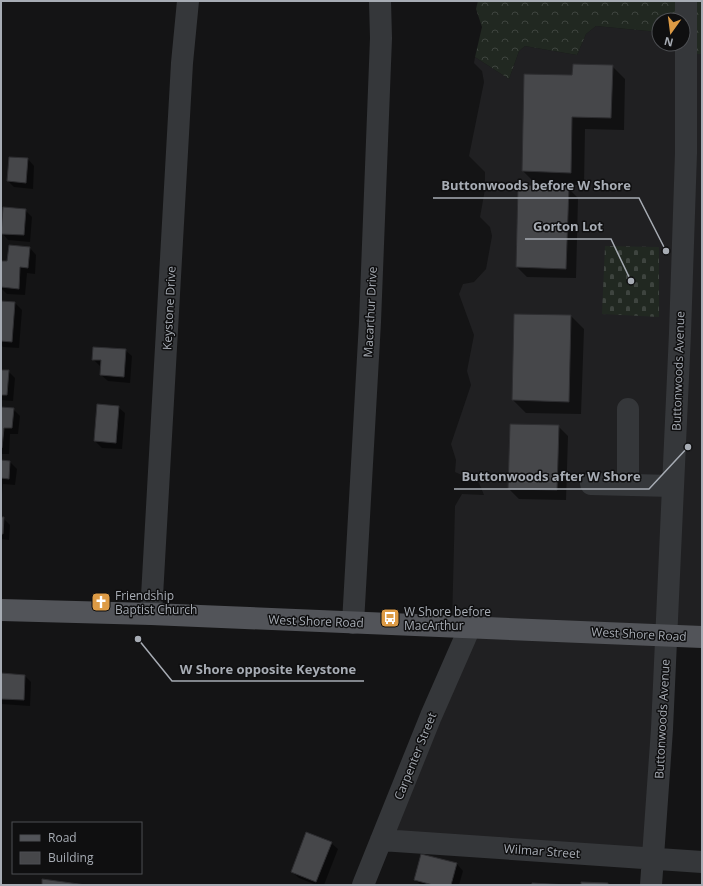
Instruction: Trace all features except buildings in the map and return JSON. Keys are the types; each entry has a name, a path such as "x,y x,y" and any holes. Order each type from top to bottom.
{"main road":[{"name":"West Shore Road","path":"1,610 151,614 702,637"}],"street":[{"name":"Keystone Drive","path":"151,614 182,63 188,1"},
{"name":"Macarthur Drive","path":"353,623 371,306 381,38 380,1"},
{"name":"Buttonwoods Avenue","path":"651,885 662,729 680,333 694,133 686,1"},
{"path":"628,409 628,485"},
{"path":"591,484 673,486"},
{"name":"Carpenter Street","path":"363,885 431,716 470,628"},
{"name":"Wilmar Street","path":"381,840 702,862"}],"shaded area":[{"path":"596,26 651,31 651,52 686,52 687,54 702,54 702,638 676,637 653,851 391,834 463,643 452,623 455,506 462,494 484,495 479,483 455,472 456,460 451,444 471,385 467,371 474,335 459,294 463,284 474,282 486,269 492,236 490,227 480,217 485,189 485,172 469,156 484,82 482,71 474,63 475,57 509,79 519,51 525,46 577,55 586,34"}],"green space":[{"path":"478,1 702,1 702,54 687,54 687,52 691,52 691,12 651,12 651,31 596,26 586,34 577,55 525,46 519,51 509,79 475,57 482,27 476,9"},
{"path":"605,246 659,247 659,317 602,314"}],"place":[{"name":"Buttonwoods before W Shore","path":"666,251"},
{"name":"Gorton Lot","path":"631,281"},
{"name":"Buttonwoods after W Shore","path":"688,447"},
{"name":"Friendship Baptist Church","path":"101,602"},
{"name":"W Shore before MacArthur","path":"390,618"},
{"name":"W Shore opposite Keystone","path":"138,639"}]}
